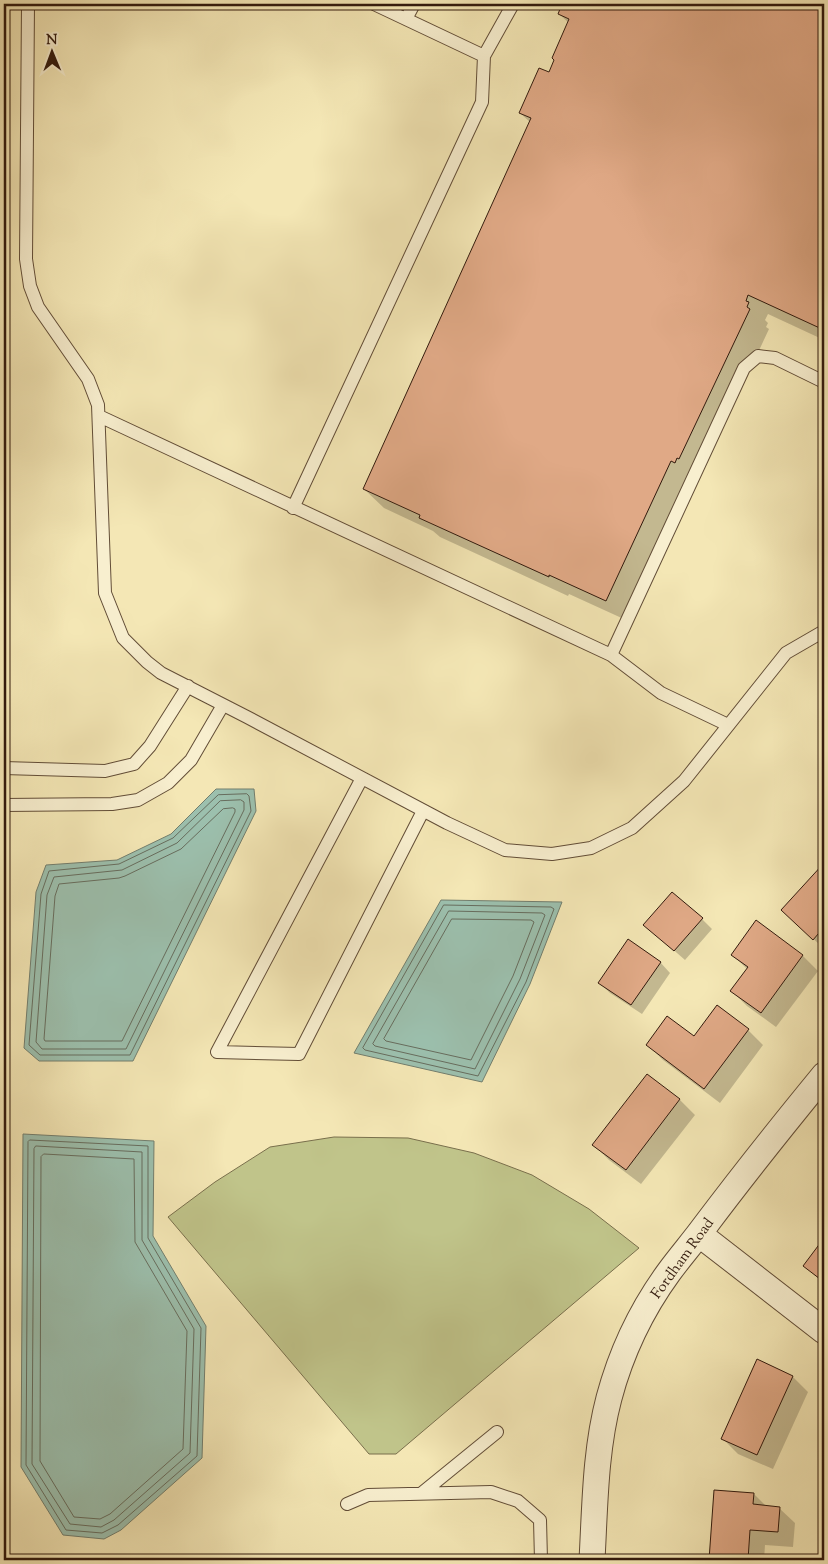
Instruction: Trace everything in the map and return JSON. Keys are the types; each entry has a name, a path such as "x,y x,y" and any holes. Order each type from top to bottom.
{"street":[{"name":"Fordham Road","path":"592,1560 596,1487 602,1435 609,1399 621,1360 651,1299 669,1272 824,1075"},
{"path":"699,1234 824,1331"}],"lane":[{"path":"28,4 26,259 30,286 38,307 88,379 98,405 105,594 123,638 147,662 161,673 423,811 505,850 552,854 591,848 632,828 684,781 786,653 824,631"},
{"path":"374,4 484,56"},
{"path":"406,19 414,4"},
{"path":"293,508 482,102 484,56 513,4"},
{"path":"611,655 744,368 758,356 775,358 824,382"},
{"path":"99,416 611,655 661,693 728,726"},
{"path":"4,768 105,771 134,764 150,746 188,686"},
{"path":"4,805 112,804 138,800 168,783 191,760 224,705"},
{"path":"362,778 217,1052 299,1054 423,811"},
{"path":"422,1494 497,1432"},
{"path":"347,1504 368,1495 491,1492 518,1501 540,1520 541,1560"}],"green space":[{"path":"334,1137 408,1138 474,1153 532,1175 589,1209 639,1248 396,1454 369,1454 168,1217 215,1182 270,1147"}],"water":[{"path":"216,789 254,789 256,811 133,1061 39,1061 24,1048 36,892 46,865 117,860 171,834"},
{"path":"441,900 562,902 530,984 482,1082 354,1053"},
{"path":"23,1134 154,1141 153,1236 206,1326 202,1458 121,1530 104,1539 63,1535 21,1467"}],"building":[{"path":"562,4 824,4 824,330 748,295 746,301 749,302 747,307 750,309 679,459 677,458 675,463 671,461 606,601 419,518 420,515 363,489 531,118 519,113 539,68 549,72 554,60 552,58 569,19 558,14"},
{"path":"824,863 824,927 813,940 781,910"},
{"path":"672,892 703,918 674,951 643,925"},
{"path":"756,920 803,955 761,1013 730,991 748,967 731,955"},
{"path":"628,939 661,962 631,1005 598,983"},
{"path":"717,1005 749,1029 704,1089 646,1045 667,1016 694,1036"},
{"path":"647,1074 680,1099 626,1170 592,1145"},
{"path":"824,1238 824,1282 803,1266"},
{"path":"757,1359 793,1376 757,1455 721,1439"},
{"path":"714,1490 754,1493 753,1504 780,1507 778,1532 750,1530 748,1560 709,1560"}]}
